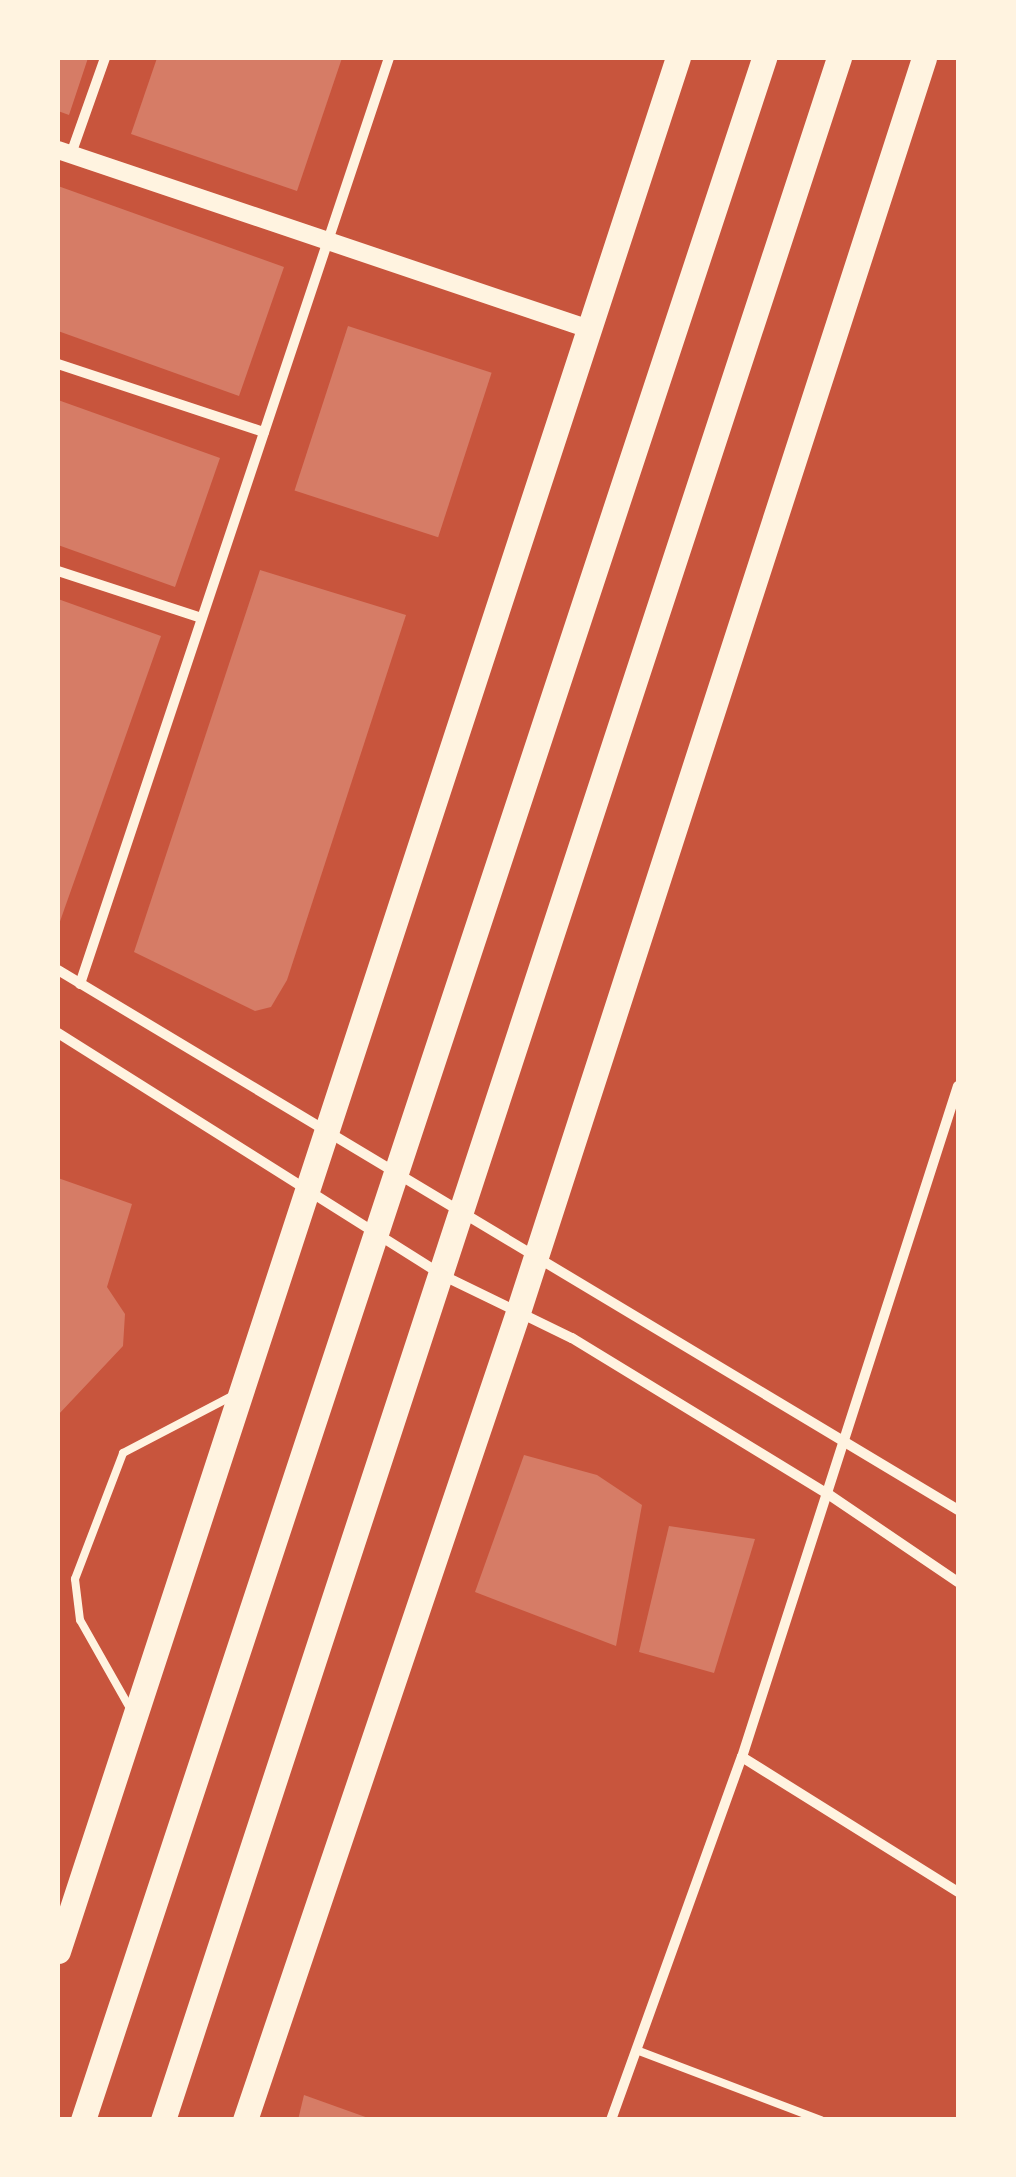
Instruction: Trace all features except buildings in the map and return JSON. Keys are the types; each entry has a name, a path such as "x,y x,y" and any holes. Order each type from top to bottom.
{"main road":[{"path":"60,1938 66,1899 135,1718 678,58"},
{"path":"82,2120 396,1181 764,58"},
{"path":"164,2120 839,58"},
{"path":"245,2120 518,1312 924,58"}],"street":[{"path":"105,58 64,152 588,329"},
{"path":"80,984 389,58"},
{"path":"58,364 264,432"},
{"path":"58,571 202,618"},
{"path":"58,970 396,1181 841,1432 958,1510"},
{"path":"58,1033 442,1275 518,1312 828,1494 958,1582"},
{"path":"611,2120 742,1757 828,1494 841,1432 958,1086"},
{"path":"742,1757 958,1892"}],"lane":[{"path":"135,1718 80,1620 75,1579 123,1453 242,1391"},
{"path":"639,2051 820,2120"}]}
